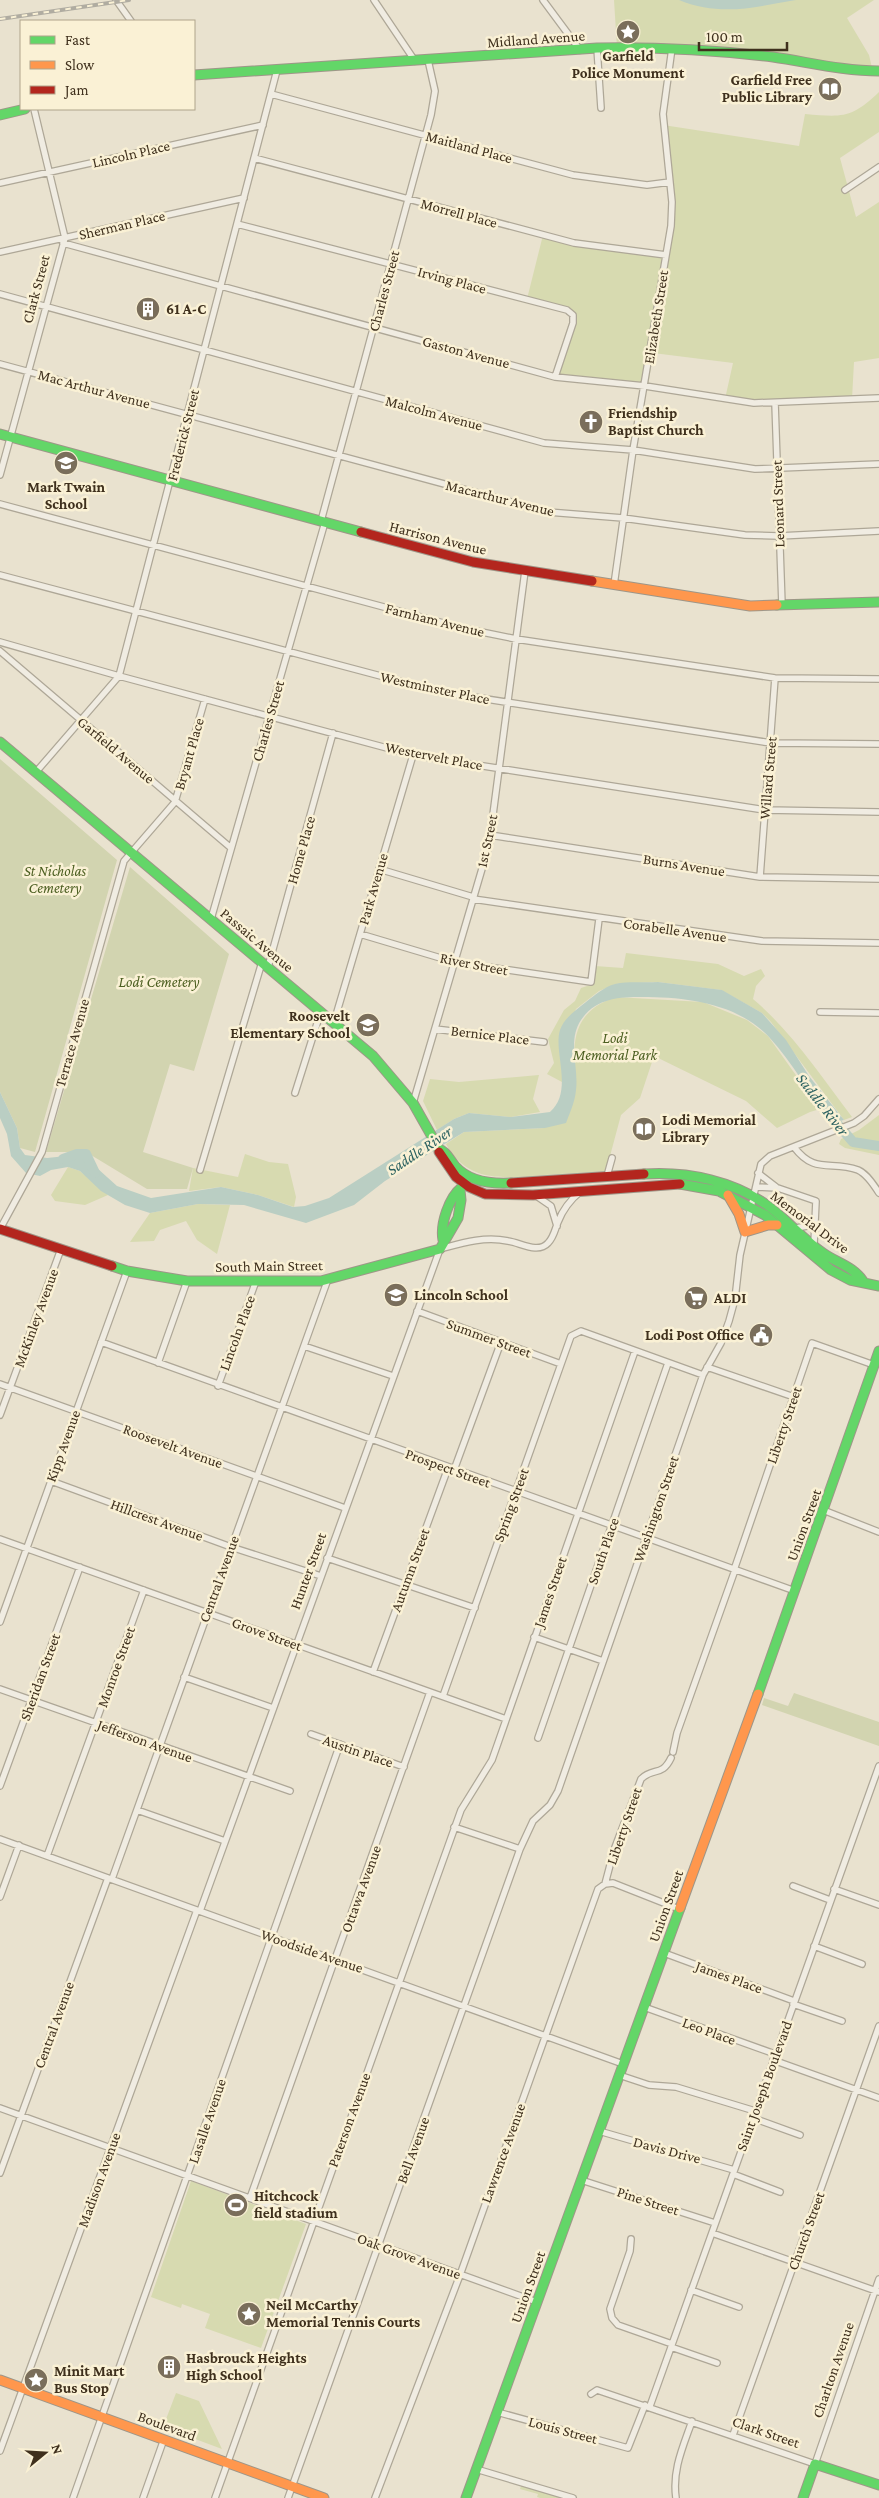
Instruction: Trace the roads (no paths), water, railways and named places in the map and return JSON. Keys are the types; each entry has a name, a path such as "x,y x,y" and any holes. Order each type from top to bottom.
{"street":[{"path":"116,0 130,20"},
{"path":"374,0 415,61"},
{"path":"543,0 580,50"},
{"path":"597,48 601,108"},
{"name":"Midland Avenue","path":"195,75 597,48 672,48 772,57 863,71 879,71"},
{"name":"Elizabeth Street","path":"614,585 633,450 672,216 663,114 672,48"},
{"name":"Charles Street","path":"211,919 306,586 339,456 409,200 435,91 428,60"},
{"name":"Frederick Street","path":"36,772 119,676 277,70"},
{"name":"Maitland Place","path":"271,94 425,136 601,180 647,186 670,182"},
{"path":"0,114 20,110"},
{"name":"Clark Street","path":"0,475 64,240 34,110"},
{"name":"Lincoln Place","path":"0,183 263,125"},
{"name":"Morrell Place","path":"254,158 574,243 666,255"},
{"path":"845,190 879,167"},
{"name":"Sherman Place","path":"0,252 64,240 244,198"},
{"name":"Irving Place","path":"237,224 567,310 573,315 573,323 555,376"},
{"name":"Gaston Avenue","path":"64,240 555,376 645,386 730,400 775,403 879,398"},
{"name":"Malcolm Avenue","path":"0,294 544,443 633,450 755,469 879,464"},
{"name":"Mac Arthur Avenue","path":"0,364 188,414"},
{"name":"Leonard Street","path":"775,403 782,605"},
{"name":"Macarthur Avenue","path":"188,414 548,512 623,518 723,532 780,536 879,531"},
{"name":"Harrison Avenue","path":"0,434 473,562 750,606 879,602"},
{"name":"Farnham Avenue","path":"0,504 462,628 516,639 775,678 879,679"},
{"name":"1st Street","path":"413,1103 490,835 525,571"},
{"name":"Westminster Place","path":"0,575 441,692 771,743 879,744"},
{"name":"Westervelt Place","path":"0,642 119,676 413,754 765,810 879,812"},
{"name":"Garfield Avenue","path":"0,652 231,848"},
{"name":"Willard Street","path":"760,878 775,678"},
{"name":"Bryant Place","path":"131,852 176,800 205,699"},
{"name":"Home Place","path":"200,1170 265,964 333,733"},
{"name":"Passaic Avenue","path":"0,742 373,1056 413,1103 439,1152 464,1184"},
{"name":"Park Avenue","path":"334,1022 413,754"},
{"name":"Burns Avenue","path":"490,835 760,878 879,879"},
{"name":"Terrace Avenue","path":"0,1229 42,1152 124,861 131,852"},
{"name":"Corabelle Avenue","path":"379,869 473,898 599,919 762,942 879,943"},
{"name":"River Street","path":"360,934 454,962 591,982 599,919"},
{"path":"295,1093 320,1011"},
{"path":"820,1012 879,1013"},
{"name":"Bernice Place","path":"434,1029 544,1042"},
{"path":"778,1188 758,1173 761,1164 770,1156 854,1123 864,1116 879,1099"},
{"path":"794,1147 803,1159 813,1164 859,1170 869,1179 879,1193"},
{"path":"607,1176 612,1158"},
{"name":"Memorial Drive","path":"464,1184 496,1184 656,1173 690,1175 720,1181 796,1228 836,1262 856,1271 863,1281"},
{"name":"Washington Street","path":"546,1808 558,1791 703,1375 721,1344 735,1299 740,1255 758,1173"},
{"name":"Memorial Drive","path":"464,1184 485,1194 533,1195 674,1183 702,1186 753,1202 808,1253 831,1270 850,1280 863,1281 879,1286"},
{"name":"Hunter Street","path":"198,1910 225,1841 441,1245 441,1230 454,1193 464,1184"},
{"path":"756,1187 778,1188 816,1201 813,1221 814,1244"},
{"name":"South Main Street","path":"0,1229 127,1271 187,1281 328,1279 441,1245 494,1239 539,1248 550,1241 570,1201 581,1191"},
{"path":"533,1195 551,1206 557,1226"},
{"path":"728,1195 739,1214 745,1232 764,1225 777,1225"},
{"path":"796,1228 807,1226 813,1221"},
{"name":"McKinley Avenue","path":"0,1415 61,1249"},
{"name":"Kipp Avenue","path":"0,1622 127,1271"},
{"name":"Central Avenue","path":"0,2173 137,1810 328,1279"},
{"path":"158,1363 187,1281"},
{"name":"Lincoln Place","path":"218,1386 256,1281"},
{"name":"Summer Street","path":"417,1312 561,1364"},
{"name":"Spring Street","path":"443,1696 561,1364 574,1333 581,1331 635,1351"},
{"name":"Prospect Street","path":"101,1342 281,1409 795,1592"},
{"path":"454,1470 501,1342"},
{"name":"Liberty Street","path":"605,1884 614,1850 641,1779 646,1774 662,1771 667,1766 672,1755 677,1733 812,1343 877,1358"},
{"path":"304,1346 393,1376"},
{"path":"635,1351 703,1375"},
{"name":"James Street","path":"454,1827 466,1800 488,1769 576,1514 635,1351"},
{"name":"Union Street","path":"466,2498 795,1592 877,1358"},
{"name":"South Place","path":"538,1738 668,1363"},
{"path":"707,1367 794,1397"},
{"name":"Roosevelt Avenue","path":"0,1384 345,1508"},
{"name":"Autumn Street","path":"373,1672 448,1468"},
{"name":"Hillcrest Avenue","path":"51,1481 231,1547 321,1576"},
{"path":"823,1510 879,1532"},
{"name":"Grove Street","path":"0,1538 506,1719"},
{"path":"327,1558 474,1608"},
{"name":"Sheridan Street","path":"0,1786 80,1567"},
{"name":"Monroe Street","path":"47,1856 144,1590"},
{"path":"534,1637 603,1661"},
{"path":"184,1678 273,1708"},
{"name":"Jefferson Avenue","path":"0,1689 159,1747 290,1791"},
{"name":"Ottawa Avenue","path":"250,2198 430,1692"},
{"name":"Austin Place","path":"311,1734 404,1767"},
{"name":"Lasalle Avenue","path":"73,2498 340,1744"},
{"name":"Saint Joseph Boulevard","path":"628,2448 672,2345 878,1770"},
{"name":"Bell Avenue","path":"288,2498 520,1849 533,1821 546,1808"},
{"path":"137,1810 225,1841"},
{"path":"454,1827 520,1849"},
{"name":"Paterson Avenue","path":"215,2498 312,2221 454,1827"},
{"name":"Woodside Avenue","path":"0,1839 623,2064"},
{"path":"0,1897 19,1846"},
{"path":"605,1884 613,1883 679,1909"},
{"name":"Lawrence Avenue","path":"375,2498 460,2274 598,1889 605,1884"},
{"path":"793,1886 830,1900"},
{"path":"834,1889 879,1905"},
{"name":"Madison Avenue","path":"0,2450 198,1910"},
{"path":"814,1946 862,1964"},
{"name":"James Place","path":"664,1952 842,2021"},
{"name":"Leo Place","path":"644,2007 856,2091 879,2098"},
{"name":"Church Street","path":"733,2435 879,2026"},
{"path":"619,2075 650,2085 676,2087 754,2114 800,2135"},
{"name":"Oak Grove Avenue","path":"0,2108 537,2302"},
{"name":"Davis Drive","path":"599,2131 733,2172 780,2192"},
{"name":"Pine Street","path":"581,2180 715,2223"},
{"path":"712,2232 794,2263 877,2291"},
{"path":"631,2240 630,2251 610,2309 612,2318 618,2325 717,2363"},
{"name":"Charlton Avenue","path":"804,2498 877,2291 879,2279"},
{"path":"691,2290 739,2307"},
{"name":"Boulevard","path":"0,2380 324,2498"},
{"name":"Clark Street","path":"590,2394 597,2390 879,2485"},
{"name":"Louis Street","path":"497,2412 628,2448"},
{"path":"676,2498 677,2464 692,2421"},
{"path":"143,2498 164,2440"},
{"path":"476,2469 573,2498"}],"water":[{"path":"679,0 796,0 752,8 723,9 694,5"},
{"path":"658,982 722,990 762,1013 786,1040 809,1076 844,1120 832,1123 778,1047 769,1037 742,1016 710,1004 659,997 608,1000 594,1007 581,1020 577,1028 574,1045 577,1081 572,1107 566,1123 545,1128 464,1132 385,1181 354,1205 306,1223 244,1205 198,1204 150,1213 125,1205 101,1191 80,1171 68,1167 51,1170 40,1176 26,1173 11,1156 7,1134 0,1118 0,1092 17,1128 20,1148 25,1155 47,1158 76,1155 87,1159 117,1186 151,1198 221,1187 258,1195 293,1207 305,1206 329,1198 454,1119 469,1113 511,1117 550,1112 557,1103 561,1093 559,1039 560,1030 567,1018 596,994 611,985"}],"waterway":[{"name":"Saddle River","path":"827,1112 853,1142 879,1146"},
{"name":"Saddle River","path":"63,1159 77,1154 86,1154 95,1173"}],"railway":[{"path":"0,19 129,0"}],"place":[{"name":"Garfield Police Monument","path":"628,32"},
{"name":"Garfield Free Public Library","path":"830,89"},
{"name":"61 A-C","path":"148,309"},
{"name":"Friendship Baptist Church","path":"591,422"},
{"name":"Mark Twain School","path":"66,463"},
{"name":"Roosevelt Elementary School","path":"368,1025"},
{"name":"Lodi Memorial Library","path":"644,1129"},
{"name":"Lincoln School","path":"396,1295"},
{"name":"ALDI","path":"696,1298"},
{"name":"Lodi Post Office","path":"761,1335"},
{"name":"Hitchcock field stadium","path":"236,2205"},
{"name":"Neil McCarthy Memorial Tennis Courts","path":"249,2314"},
{"name":"Hasbrouck Heights High School","path":"169,2367"},
{"name":"Minit Mart Bus Stop","path":"36,2380"}],"park label":[{"name":"St Nicholas Cemetery","path":"55,880"},
{"name":"Lodi Cemetery","path":"159,982"},
{"name":"Lodi Memorial Park","path":"615,1046"}]}
